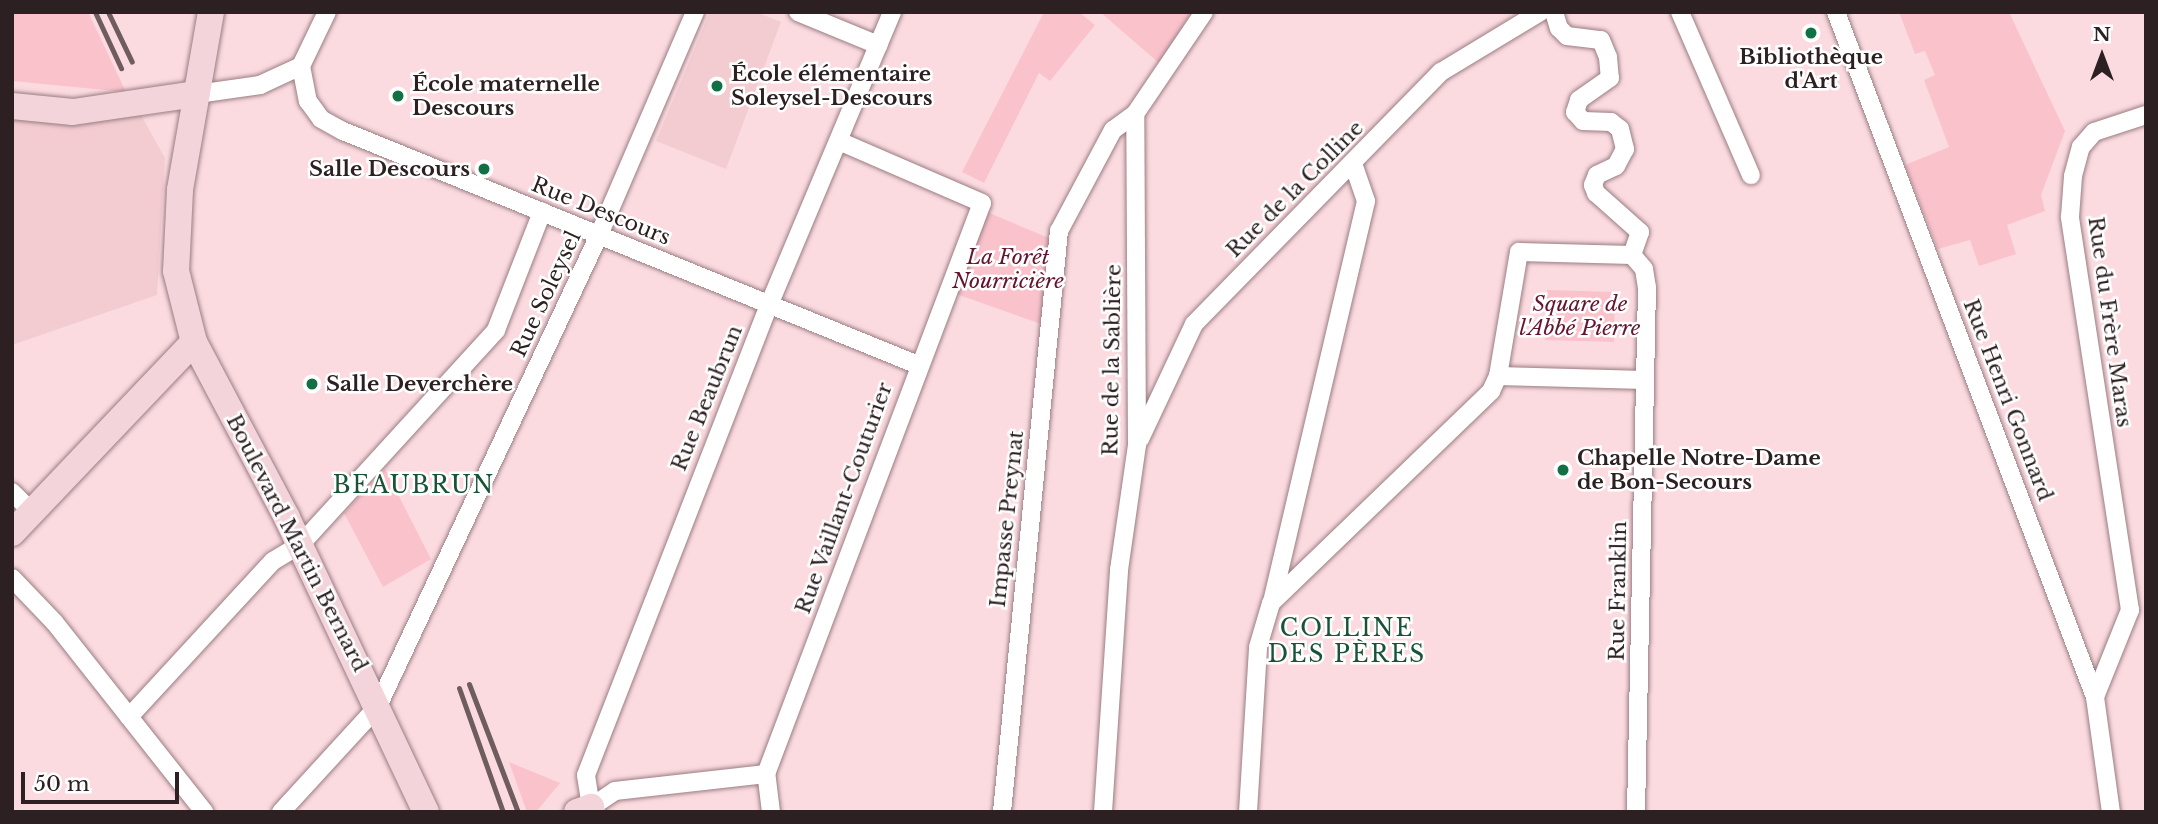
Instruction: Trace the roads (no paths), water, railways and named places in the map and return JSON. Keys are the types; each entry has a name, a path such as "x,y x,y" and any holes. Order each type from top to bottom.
{"main road":[{"name":"Boulevard Martin Bernard","path":"211,12 180,190 176,271 194,342 300,545 378,706 420,811"},
{"path":"12,106 73,112 197,94"},
{"path":"12,533 194,342"}],"street":[{"path":"197,94 260,85 301,66 327,12"},
{"name":"Rue Soleysel","path":"281,812 378,706 599,235 695,12"},
{"path":"798,12 878,45"},
{"name":"Rue Beaubrun","path":"586,810 586,775 769,305 892,12"},
{"path":"1135,114 1204,12"},
{"name":"Rue de la Colline","path":"1137,445 1194,324 1441,72 1540,12"},
{"path":"1271,603 1492,391 1498,376 1519,252 1632,255 1640,232 1596,193 1593,185 1597,175 1616,166 1625,149 1619,129 1611,122 1583,121 1575,112 1579,100 1610,78 1608,57 1601,40 1567,36 1559,28 1554,12"},
{"path":"1680,12 1751,175"},
{"name":"Rue Henri Gonnard","path":"1836,12 2095,697 2112,812"},
{"name":"Rue Descours","path":"301,66 308,101 321,119 918,366"},
{"name":"Impasse Preynat","path":"1002,812 1059,231 1114,130 1135,114"},
{"name":"Rue de la Sablière","path":"1103,812 1119,570 1137,445 1135,114"},
{"name":"Rue du Frère Maras","path":"2095,697 2130,610 2070,217 2073,176 2081,147 2094,132 2146,115"},
{"name":"Rue Vaillant-Couturier","path":"771,812 766,774 918,366 982,203 839,141"},
{"path":"1248,812 1258,647 1271,603 1366,201 1353,164"},
{"path":"129,717 273,561 300,545 496,330 542,212"},
{"name":"Rue Franklin","path":"1632,255 1643,269 1647,287 1636,812"},
{"path":"1498,376 1645,380"},
{"path":"12,492 32,512"},
{"path":"12,578 55,623 204,812"},
{"path":"586,810 615,791 766,774"}],"railway":[{"path":"95,12 121,68"},
{"path":"108,12 132,62"},
{"path":"469,684 518,812"},
{"path":"459,688 503,812"}],"place":[{"name":"Bibliothèque d'Art","path":"1811,33"},
{"name":"École élémentaire Soleysel-Descours","path":"717,86"},
{"name":"École maternelle Descours","path":"398,96"},
{"name":"Salle Descours","path":"484,169"},
{"name":"Salle Deverchère","path":"312,384"},
{"name":"Chapelle Notre-Dame de Bon-Secours","path":"1563,470"}],"district":[{"name":"BEAUBRUN","path":"414,485"},
{"name":"COLLINE DES PÈRES","path":"1347,641"}],"park label":[{"name":"La Forêt Nourricière","path":"1008,269"},
{"name":"Square de l'Abbé Pierre","path":"1580,316"}]}
